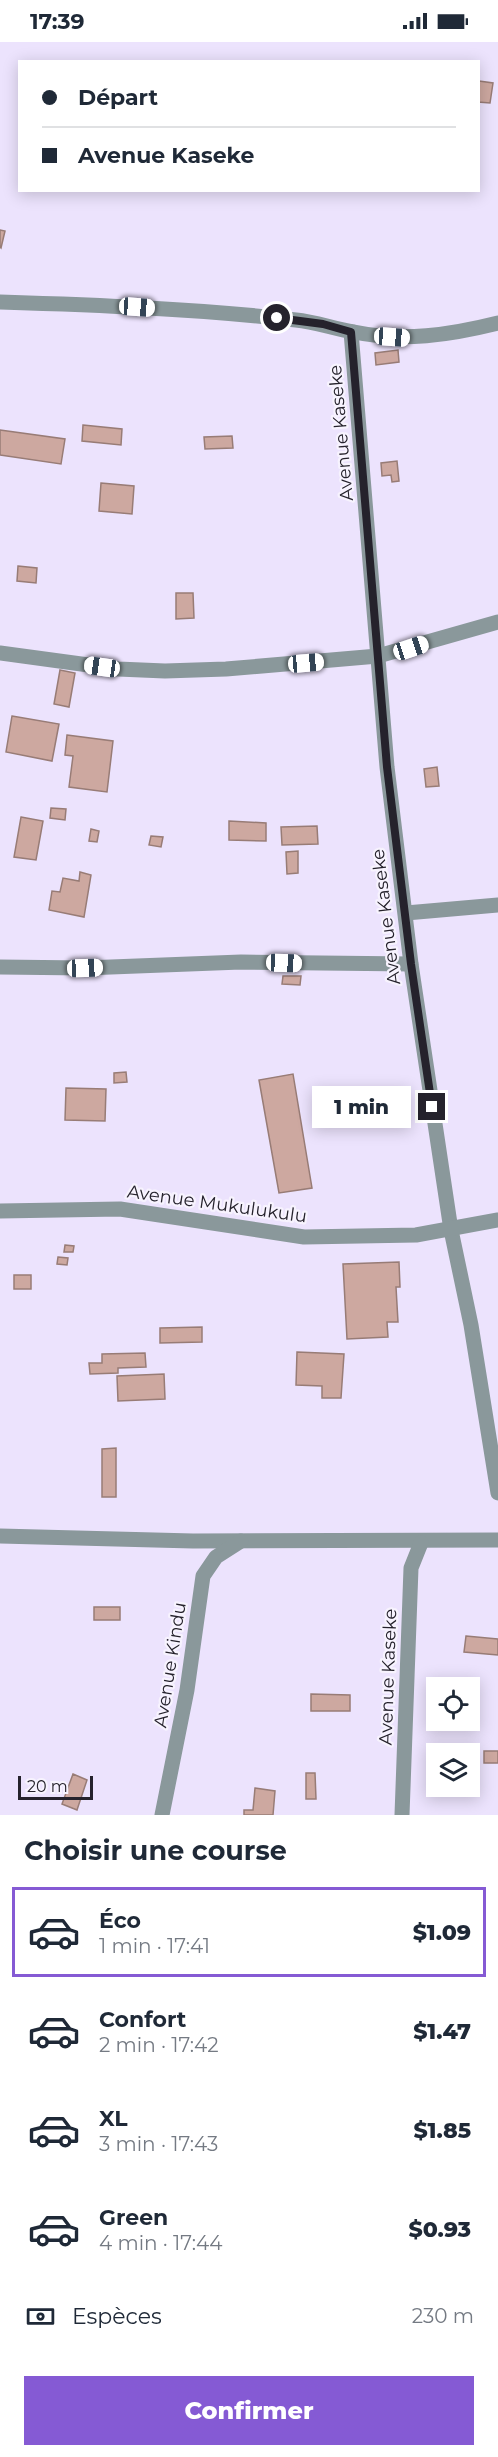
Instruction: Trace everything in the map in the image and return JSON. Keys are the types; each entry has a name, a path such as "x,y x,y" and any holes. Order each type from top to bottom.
{"street":[{"path":"0,302 194,310 296,320 351,332 413,338 467,331 498,323"},
{"name":"Avenue Kaseke","path":"351,332 387,767 411,964 451,1230 471,1325 498,1493"},
{"path":"0,653 118,669 165,671 378,656 498,622"},
{"path":"406,913 498,904"},
{"path":"0,967 85,968 241,962 411,964"},
{"name":"Avenue Mukulukulu","path":"0,1211 120,1209 304,1237 416,1235 498,1220"},
{"path":"0,1536 421,1543 498,1540"},
{"name":"Avenue Kindu","path":"162,1815 187,1690 203,1576 216,1557 244,1539"},
{"name":"Avenue Kaseke","path":"402,1815 411,1561 421,1543"}],"building":[{"path":"480,81 493,83 490,103 480,102"},
{"path":"0,230 5,231 1,248 0,247"},
{"path":"398,350 399,362 376,365 375,353"},
{"path":"83,425 122,429 121,445 82,441"},
{"path":"0,430 65,439 61,464 0,455"},
{"path":"232,436 233,448 205,449 204,437"},
{"path":"397,461 399,481 392,482 391,475 382,476 381,463"},
{"path":"101,483 134,486 132,514 99,511"},
{"path":"18,566 37,568 36,583 17,581"},
{"path":"176,593 193,593 194,618 176,619"},
{"path":"60,670 75,673 69,707 54,704"},
{"path":"12,716 59,724 52,761 6,752"},
{"path":"67,735 113,741 107,792 69,787 73,756 65,755"},
{"path":"437,767 439,786 426,787 424,769"},
{"path":"51,808 66,809 65,820 50,818"},
{"path":"21,817 43,821 36,860 14,857"},
{"path":"229,821 266,823 266,841 229,840"},
{"path":"317,826 318,844 282,845 281,827"},
{"path":"91,829 99,831 97,842 89,841"},
{"path":"151,836 163,837 161,847 149,845"},
{"path":"298,851 298,873 287,874 286,852"},
{"path":"80,872 91,875 84,917 49,910 52,891 60,892 63,878 79,881"},
{"path":"283,976 301,976 300,985 282,984"},
{"path":"126,1072 127,1082 114,1083 114,1073"},
{"path":"293,1074 312,1188 279,1193 259,1080"},
{"path":"66,1088 106,1089 105,1121 65,1120"},
{"path":"65,1245 74,1246 73,1252 64,1252"},
{"path":"58,1257 68,1258 67,1265 57,1264"},
{"path":"399,1262 400,1287 396,1287 398,1322 387,1322 388,1337 347,1339 343,1264"},
{"path":"14,1275 31,1275 31,1289 14,1289"},
{"path":"202,1327 202,1342 160,1343 160,1328"},
{"path":"297,1352 344,1354 341,1398 322,1398 322,1386 296,1385"},
{"path":"145,1353 146,1367 118,1368 118,1373 90,1374 89,1363 102,1363 102,1354"},
{"path":"164,1374 165,1399 118,1401 117,1376"},
{"path":"116,1448 116,1497 102,1497 102,1449"},
{"path":"94,1607 120,1607 120,1620 94,1620"},
{"path":"466,1636 498,1639 498,1655 464,1652"},
{"path":"311,1694 350,1695 350,1711 311,1711"},
{"path":"484,1751 498,1751 498,1763 484,1763"},
{"path":"306,1773 315,1773 316,1799 306,1799"},
{"path":"73,1774 87,1780 77,1810 62,1804"},
{"path":"255,1788 275,1791 273,1815 244,1815 244,1810 253,1810"}],"route":[{"path":"277,318 323,324 351,332 387,767 411,964 432,1107"}]}
